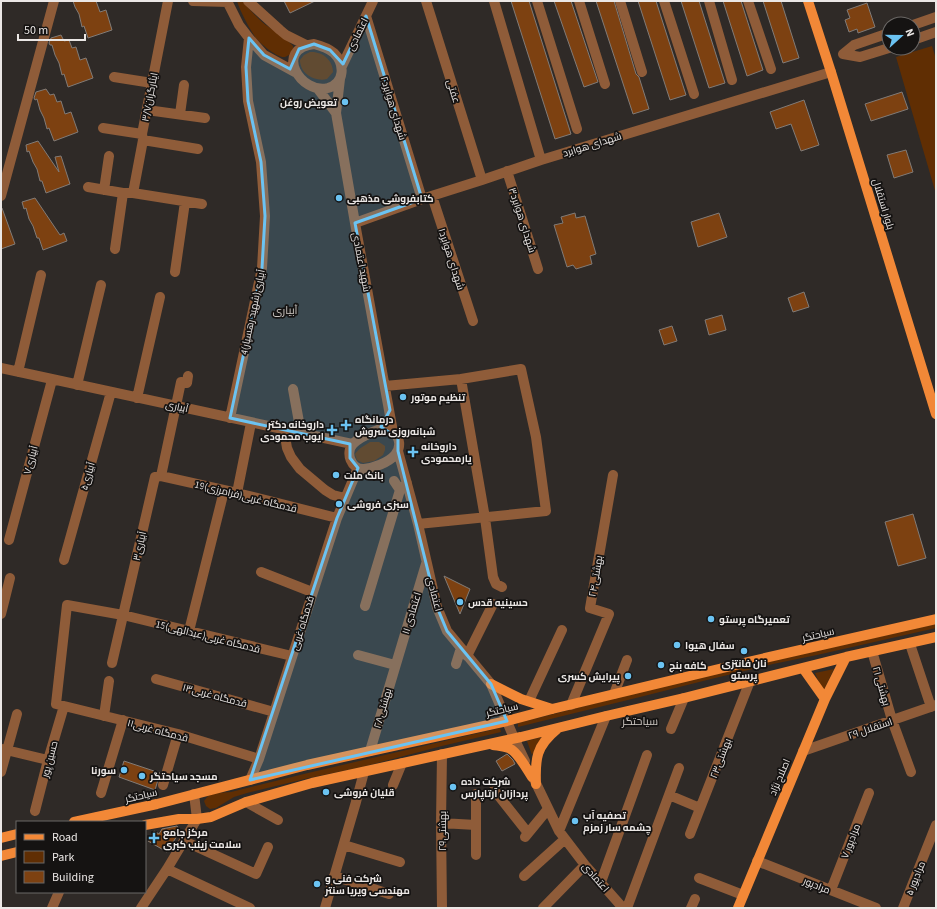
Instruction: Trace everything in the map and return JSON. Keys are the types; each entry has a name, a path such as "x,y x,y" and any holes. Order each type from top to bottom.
{"main road":[{"name":"بلوار استقلال","path":"808,1 936,414"},
{"name":"سیاحتگر","path":"79,821 157,804 307,765 507,721 614,694 936,619"},
{"path":"146,825 179,819 211,818 246,802 312,783 560,728 846,657 936,637"},
{"name":"اصلاح نژاد","path":"738,908 825,699 846,657"},
{"path":"803,668 825,699"},
{"path":"491,684 521,699 552,709"},
{"path":"534,780 535,765 539,750 549,736 560,728"},
{"path":"487,744 503,746 511,749 534,780"},
{"path":"307,765 312,783"},
{"path":"1,838 16,834"},
{"path":"1,856 16,852"}],"street":[{"path":"1,196 54,1"},
{"name":"ایثارگران۳/۷","path":"134,193 142,137 168,1"},
{"path":"193,1 227,2 239,26 264,55 295,72 310,86 318,89 324,89 333,86 340,79"},
{"path":"248,1 286,35 306,45"},
{"name":"اعتمادی","path":"342,66 373,1"},
{"name":"عفتی","path":"426,1 482,180"},
{"path":"494,1 541,160"},
{"path":"537,1 577,129"},
{"path":"579,1 605,84"},
{"path":"620,1 642,72"},
{"path":"664,1 694,94"},
{"path":"709,1 732,80"},
{"path":"748,1 771,69"},
{"name":"شهدای هوابرد۲","path":"366,16 427,198"},
{"path":"921,22 936,17"},
{"path":"921,37 936,32"},
{"path":"881,36 854,45 843,54 860,57 881,50"},
{"name":"4آبیاری(شهید رهسپار)","path":"230,418 263,260 265,216 261,162 248,101 246,67 249,38"},
{"path":"295,72 293,62 295,54 299,49 306,45 314,44 325,47 335,54 342,66 336,113"},
{"name":"شهدای هوابرد","path":"355,223 541,160 831,72"},
{"path":"114,77 152,83"},
{"path":"180,114 184,85"},
{"path":"318,89 336,113"},
{"path":"147,110 205,118"},
{"name":"شهید اعتمادی","path":"336,113 393,432"},
{"path":"103,128 198,149"},
{"path":"104,190 109,156"},
{"name":"۳شهدای هوابرد","path":"507,171 538,269"},
{"path":"88,187 202,204"},
{"path":"115,248 123,193"},
{"name":"شهدای هوابرد۱","path":"427,198 473,321"},
{"path":"175,272 185,202"},
{"path":"18,372 41,275"},
{"path":"77,385 101,285"},
{"path":"137,398 160,297"},
{"name":"آبیاری","path":"1,368 352,444"},
{"path":"385,386 461,379 521,369 536,437 546,511 418,524"},
{"name":"آبیاری۳","path":"112,663 181,382 187,383 188,376"},
{"path":"461,379 485,518 493,577 496,584 502,587"},
{"name":"آبیاری۷","path":"9,540 52,380"},
{"path":"293,389 300,433"},
{"name":"آبیاری۵","path":"64,560 111,392"},
{"path":"380,429 390,410"},
{"path":"237,493 251,422"},
{"path":"380,429 393,432 398,438 399,444 398,451 394,457 379,464 362,469 353,464 350,458 352,444 369,433 380,429"},
{"path":"287,430 286,442 291,457 300,469 325,490 333,495 345,498"},
{"name":"اعتمادی","path":"398,451 403,486 418,524 436,607 447,631 491,684 514,738 562,835 585,865 623,908"},
{"name":"قدمگاه غربی","path":"250,780 274,712 337,518 358,468"},
{"name":"۲۴بهشتی","path":"571,705 609,614 590,608 613,475"},
{"name":"19قدمگاه غربی(فرامرزی)","path":"158,477 237,493 337,518"},
{"path":"365,606 403,486 394,481"},
{"path":"189,631 224,491"},
{"name":"۱۱ اعتمادی","path":"395,665 427,562"},
{"path":"261,572 312,592"},
{"path":"1,614 10,578"},
{"path":"456,664 493,604"},
{"name":"15قدمگاه غربی(عبدالهی)","path":"67,605 123,615 292,656"},
{"name":"حسین پور","path":"35,811 60,705 67,605"},
{"path":"529,701 562,630"},
{"path":"910,644 933,706"},
{"path":"389,686 405,652"},
{"name":"۲۱ بهشتی","path":"872,652 892,720 911,772"},
{"path":"358,655 395,665"},
{"path":"614,694 627,660"},
{"name":"۲۸بهشتی","path":"370,751 395,665"},
{"name":"قدمگاه غربی۱۳","path":"156,679 274,712"},
{"path":"104,716 109,681"},
{"name":"۲۳بهشتی","path":"690,834 750,681"},
{"path":"671,728 684,698"},
{"name":"قدمگاه غربی۱۱","path":"60,705 178,734 258,759"},
{"name":"۲۹ استقلال","path":"803,751 933,706"},
{"path":"1,772 4,750 17,714"},
{"path":"524,876 562,835 606,716"},
{"path":"101,793 123,720"},
{"path":"163,785 178,734"},
{"path":"4,750 48,760"},
{"name":"۲۹بهشتی","path":"442,754 442,908"},
{"path":"601,882 647,755"},
{"path":"393,785 402,762"},
{"path":"627,908 679,768"},
{"path":"325,908 364,772"},
{"path":"494,790 526,835 548,809"},
{"name":"۷ مرادپور","path":"831,890 869,793"},
{"path":"141,908 167,869 197,819 194,794"},
{"path":"476,794 476,855"},
{"path":"669,795 700,808"},
{"path":"246,802 278,820"},
{"path":"441,823 476,825"},
{"name":"۵ مرادپور","path":"903,908 936,825"},
{"path":"184,841 256,874 268,847"},
{"path":"344,845 400,862"},
{"name":"مرادپور","path":"757,861 876,908"},
{"path":"543,908 585,865"},
{"path":"167,869 250,908"},
{"path":"334,876 389,894"},
{"path":"698,878 743,895"},
{"path":"52,908 59,893"}],"highlighted area":[{"path":"366,16 422,199 355,223 390,410 381,427 398,438 398,451 437,607 447,631 491,684 507,721 250,780 337,518 358,468 350,458 350,444 230,418 262,268 265,216 261,162 248,101 246,67 249,38 264,55 290,69 299,49 314,44 330,50 343,64"}],"green space":[{"path":"237,1 242,1 262,22 290,43 293,46 293,52 286,57 282,57 269,50 262,44 251,30"},
{"path":"932,46 936,59 936,194 896,57 921,56 921,49"},
{"path":"310,52 319,53 329,60 333,68 333,72 327,79 322,80 313,78 305,73 300,60 304,55"},
{"path":"370,442 379,442 385,446 383,455 374,461 363,463 357,460 355,454"},
{"path":"936,624 936,628 773,664 518,727 518,723 691,679"},
{"path":"834,669 823,692 815,673"},
{"path":"500,728 501,732 362,767 247,793 234,797 216,808 210,809 206,806 204,801 208,796 215,793 231,792"},
{"path":"542,737 532,755 527,741"}],"building":[{"path":"73,1 96,1 100,12 106,10 112,30 88,38 84,26 82,27 79,14"},
{"path":"284,1 315,1 290,13"},
{"path":"511,1 529,1 571,134 555,139"},
{"path":"554,1 571,1 598,82 584,87"},
{"path":"596,1 614,1 636,74 639,77 649,109 633,114"},
{"path":"638,1 656,1 686,95 670,100"},
{"path":"681,1 699,1 725,83 709,88"},
{"path":"723,1 741,1 763,70 747,76"},
{"path":"763,1 781,1 799,58 783,63"},
{"path":"867,3 875,27 858,33 857,29 849,32 845,20 850,18 847,10"},
{"path":"61,35 64,41 69,40 72,48 76,47 80,60 86,58 93,78 68,87 64,74 62,75 52,45 49,43 51,38"},
{"path":"46,89 50,95 54,94 57,102 61,101 65,114 71,112 78,132 54,141 49,128 47,129 37,99 35,100 34,98 36,92"},
{"path":"902,92 908,109 871,121 865,104"},
{"path":"804,100 819,145 801,151 791,124 776,129 770,112"},
{"path":"38,141 59,172 55,157 61,156 70,184 46,193 29,151 27,152 26,145"},
{"path":"906,150 913,172 894,178 887,155"},
{"path":"35,198 60,235 64,233 67,241 43,250 39,238 37,238 29,219 26,208 24,209 22,202"},
{"path":"1,208 15,244 1,249"},
{"path":"575,213 576,218 585,216 596,254 590,256 592,264 576,269 573,265 567,267 554,225 563,223 561,217"},
{"path":"719,213 727,237 698,247 691,222"},
{"path":"804,292 809,307 793,312 788,298"},
{"path":"722,315 726,330 709,335 705,320"},
{"path":"672,326 677,341 664,345 659,330"},
{"path":"913,514 926,558 898,566 885,522"},
{"name":"حسینیه قدس","path":"444,576 470,589 460,614"},
{"path":"507,754 515,764 502,771 496,761"},
{"name":"مسجد سیاحتگر","path":"124,761 160,773 155,790 119,777"},
{"path":"177,826 180,831 167,852 148,841 154,831 159,834 162,829"}],"place":[{"name":"تعویض روغن","path":"345,102"},
{"name":"کتابفروشی مذهبی","path":"339,198"},
{"name":"تنظیم موتور","path":"403,397"},
{"name":"درمانگاه شبانه‌روزی سروش","path":"346,425"},
{"name":"داروخانه دکتر ایوب محمودی","path":"332,430"},
{"name":"داروخانه یارمحمودی","path":"413,452"},
{"name":"بانک ملت","path":"336,475"},
{"name":"سبزی فروشی","path":"339,504"},
{"name":"حسینیه قدس","path":"460,602"},
{"name":"تعمیرگاه پرستو","path":"711,619"},
{"name":"سفال هیوا","path":"677,645"},
{"name":"نان فانتزی پرستو","path":"744,651"},
{"name":"کافه بنج","path":"661,665"},
{"name":"پیرایش کسری","path":"628,676"},
{"name":"سورنا","path":"124,770"},
{"name":"مسجد سیاحتگر","path":"142,776"},
{"name":"شرکت داده پردازان آرتاپارس","path":"453,787"},
{"name":"قلیان فروشی","path":"326,792"},
{"name":"تصفیه آب چشمه سار زمزم","path":"575,821"},
{"name":"مرکز جامع سلامت زینب کبری","path":"154,838"},
{"name":"شرکت فنی و مهندسی ویریا سنتر","path":"317,884"}],"district":[{"name":"آبیاری","path":"285,310"},
{"name":"سیاحتگر","path":"640,721"}]}
